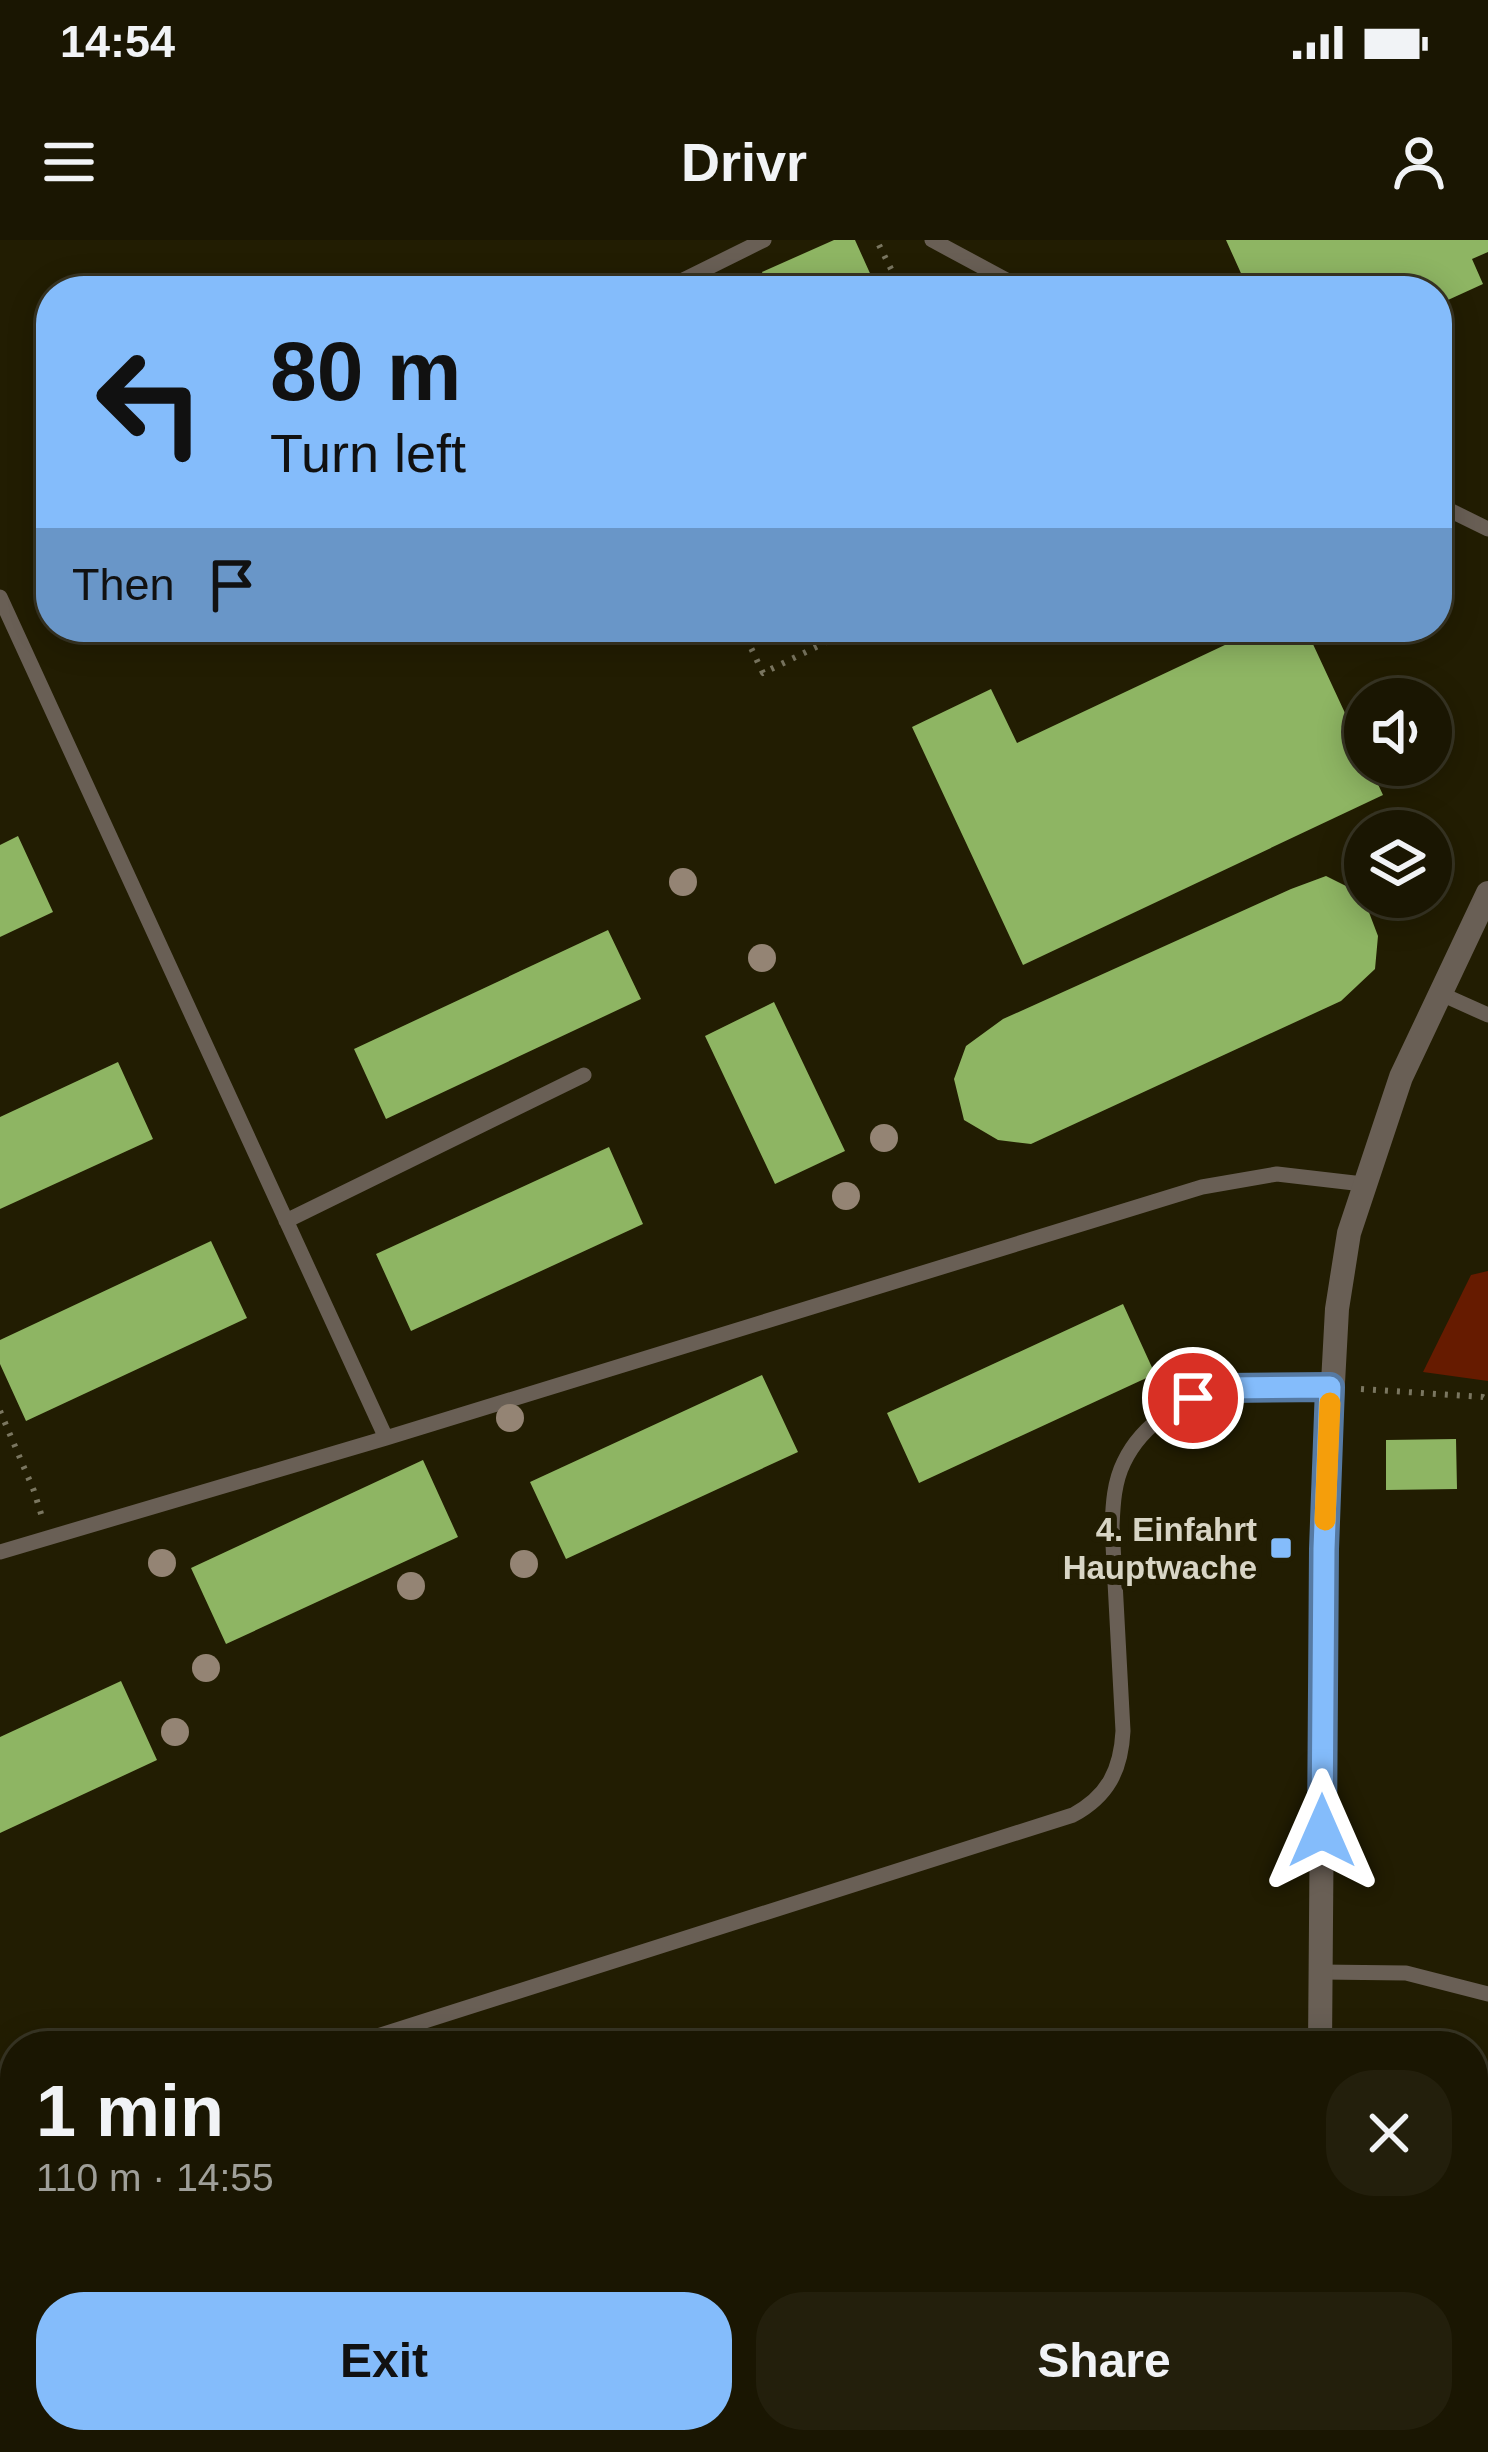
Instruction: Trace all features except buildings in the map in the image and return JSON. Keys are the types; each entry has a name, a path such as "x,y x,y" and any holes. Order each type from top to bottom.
{"street":[{"path":"1320,2031 1324,1549 1330,1387 1348,1233 1401,1077 1488,892"}],"lane":[{"path":"691,276 764,240"},
{"path":"932,240 999,276"},
{"path":"1452,511 1488,529"},
{"path":"0,597 386,1438"},
{"path":"1439,993 1488,1015"},
{"path":"286,1221 584,1075"},
{"path":"0,1552 1202,1187 1277,1174 1363,1184"},
{"path":"393,2031 1073,1815 1089,1806 1103,1794 1122,1756 1112,1526 1114,1492 1124,1461 1166,1414 1193,1398 1226,1388 1330,1387"},
{"path":"1321,1972 1406,1973 1488,1994"}],"path":[{"path":"879,244 895,276"},
{"path":"748,642 763,673 826,642"},
{"path":"1330,1387 1488,1400"},
{"path":"0,1412 34,1491 47,1538"}],"shaded area":[{"path":"1488,1271 1488,1381 1423,1372 1471,1275"}],"slow traffic":[{"path":"1325,1520 1330,1403"}],"place":[{"name":"4. Einfahrt Hauptwache","path":"1281,1548"}],"route":[{"path":"1193,1398 1226,1388 1330,1387 1322,1831"}]}
